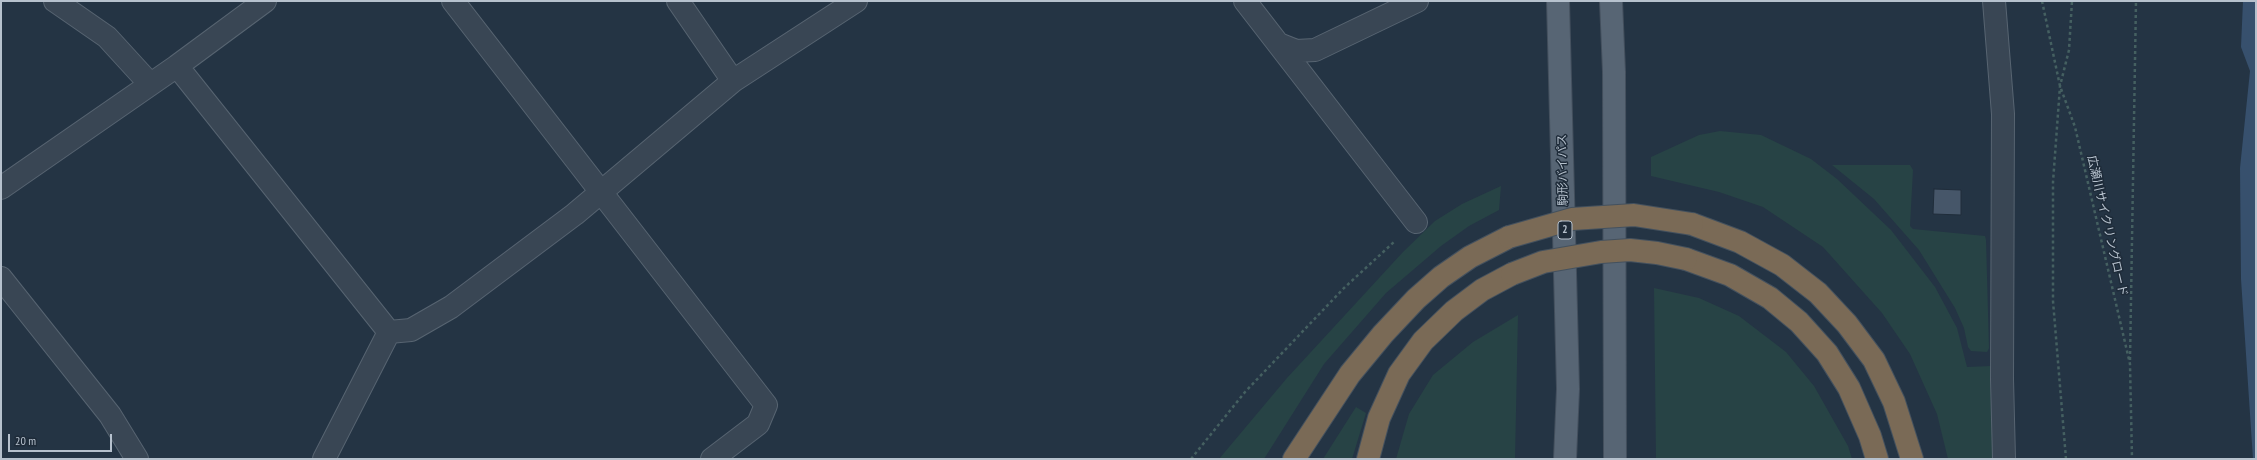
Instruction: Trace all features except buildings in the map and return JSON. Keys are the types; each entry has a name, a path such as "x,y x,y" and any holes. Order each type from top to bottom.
{"highway":[{"path":"1294,459 1350,374 1383,334 1416,299 1441,278 1470,257 1509,237 1572,220 1634,216 1692,224 1740,242 1782,265 1818,293 1842,319 1874,360 1894,402 1912,459"},
{"path":"1368,459 1379,418 1399,374 1423,341 1454,311 1482,290 1512,274 1543,262 1602,252 1644,251 1686,259 1730,275 1770,298 1799,322 1827,353 1849,388 1870,436 1877,459"}],"main road":[{"name":"駒形バイパス","path":"1558,1 1568,389 1565,459"},
{"path":"1611,1 1614,72 1615,459"}],"street":[{"path":"55,1 107,37 150,84"},
{"path":"1,188 177,66 265,1"},
{"path":"453,1 766,405 758,424 712,459"},
{"path":"678,1 733,80"},
{"path":"389,332 411,330 451,307 575,214 600,191 622,175 733,80 856,1"},
{"path":"1246,1 1416,222"},
{"path":"1281,45 1296,51 1315,50 1417,1"},
{"path":"1994,1 2002,114 2002,379 2004,459"},
{"path":"177,66 389,332"},
{"path":"1,278 110,414 137,459"},
{"path":"324,459 389,332"}],"path":[{"name":"広瀬川サイクリングロード","path":"2042,1 2060,86 2075,126 2130,364 2132,459"},
{"path":"2066,459 2053,300 2053,182 2060,86 2069,50 2072,1"},
{"path":"2130,364 2133,272 2136,1"},
{"path":"1191,459 1245,392 1344,288 1416,222"}],"green space":[{"path":"1720,131 1761,135 1811,159 1837,179 1891,230 1935,287 1957,328 1967,367 1991,366 1995,459 1948,459 1937,414 1910,354 1882,313 1823,247 1763,207 1719,192 1651,176 1651,157 1699,135"},
{"path":"1832,165 1910,165 1913,170 1910,226 1913,229 1985,236 1989,348 1987,352 1971,351 1968,347 1964,328 1955,308 1919,250 1874,199"},
{"path":"1501,186 1499,210 1469,226 1441,246 1386,293 1324,364 1264,459 1219,459 1287,378 1403,252 1435,221 1462,204"},
{"path":"1654,288 1699,298 1739,316 1786,352 1814,386 1848,446 1852,459 1656,459"},
{"path":"1518,315 1515,459 1396,459 1409,414 1433,375 1473,342"},
{"path":"1356,407 1366,413 1352,459 1323,459"}],"water":[{"path":"2243,1 2256,1 2256,459 2253,459 2241,279 2240,168 2250,71 2241,47"}]}
